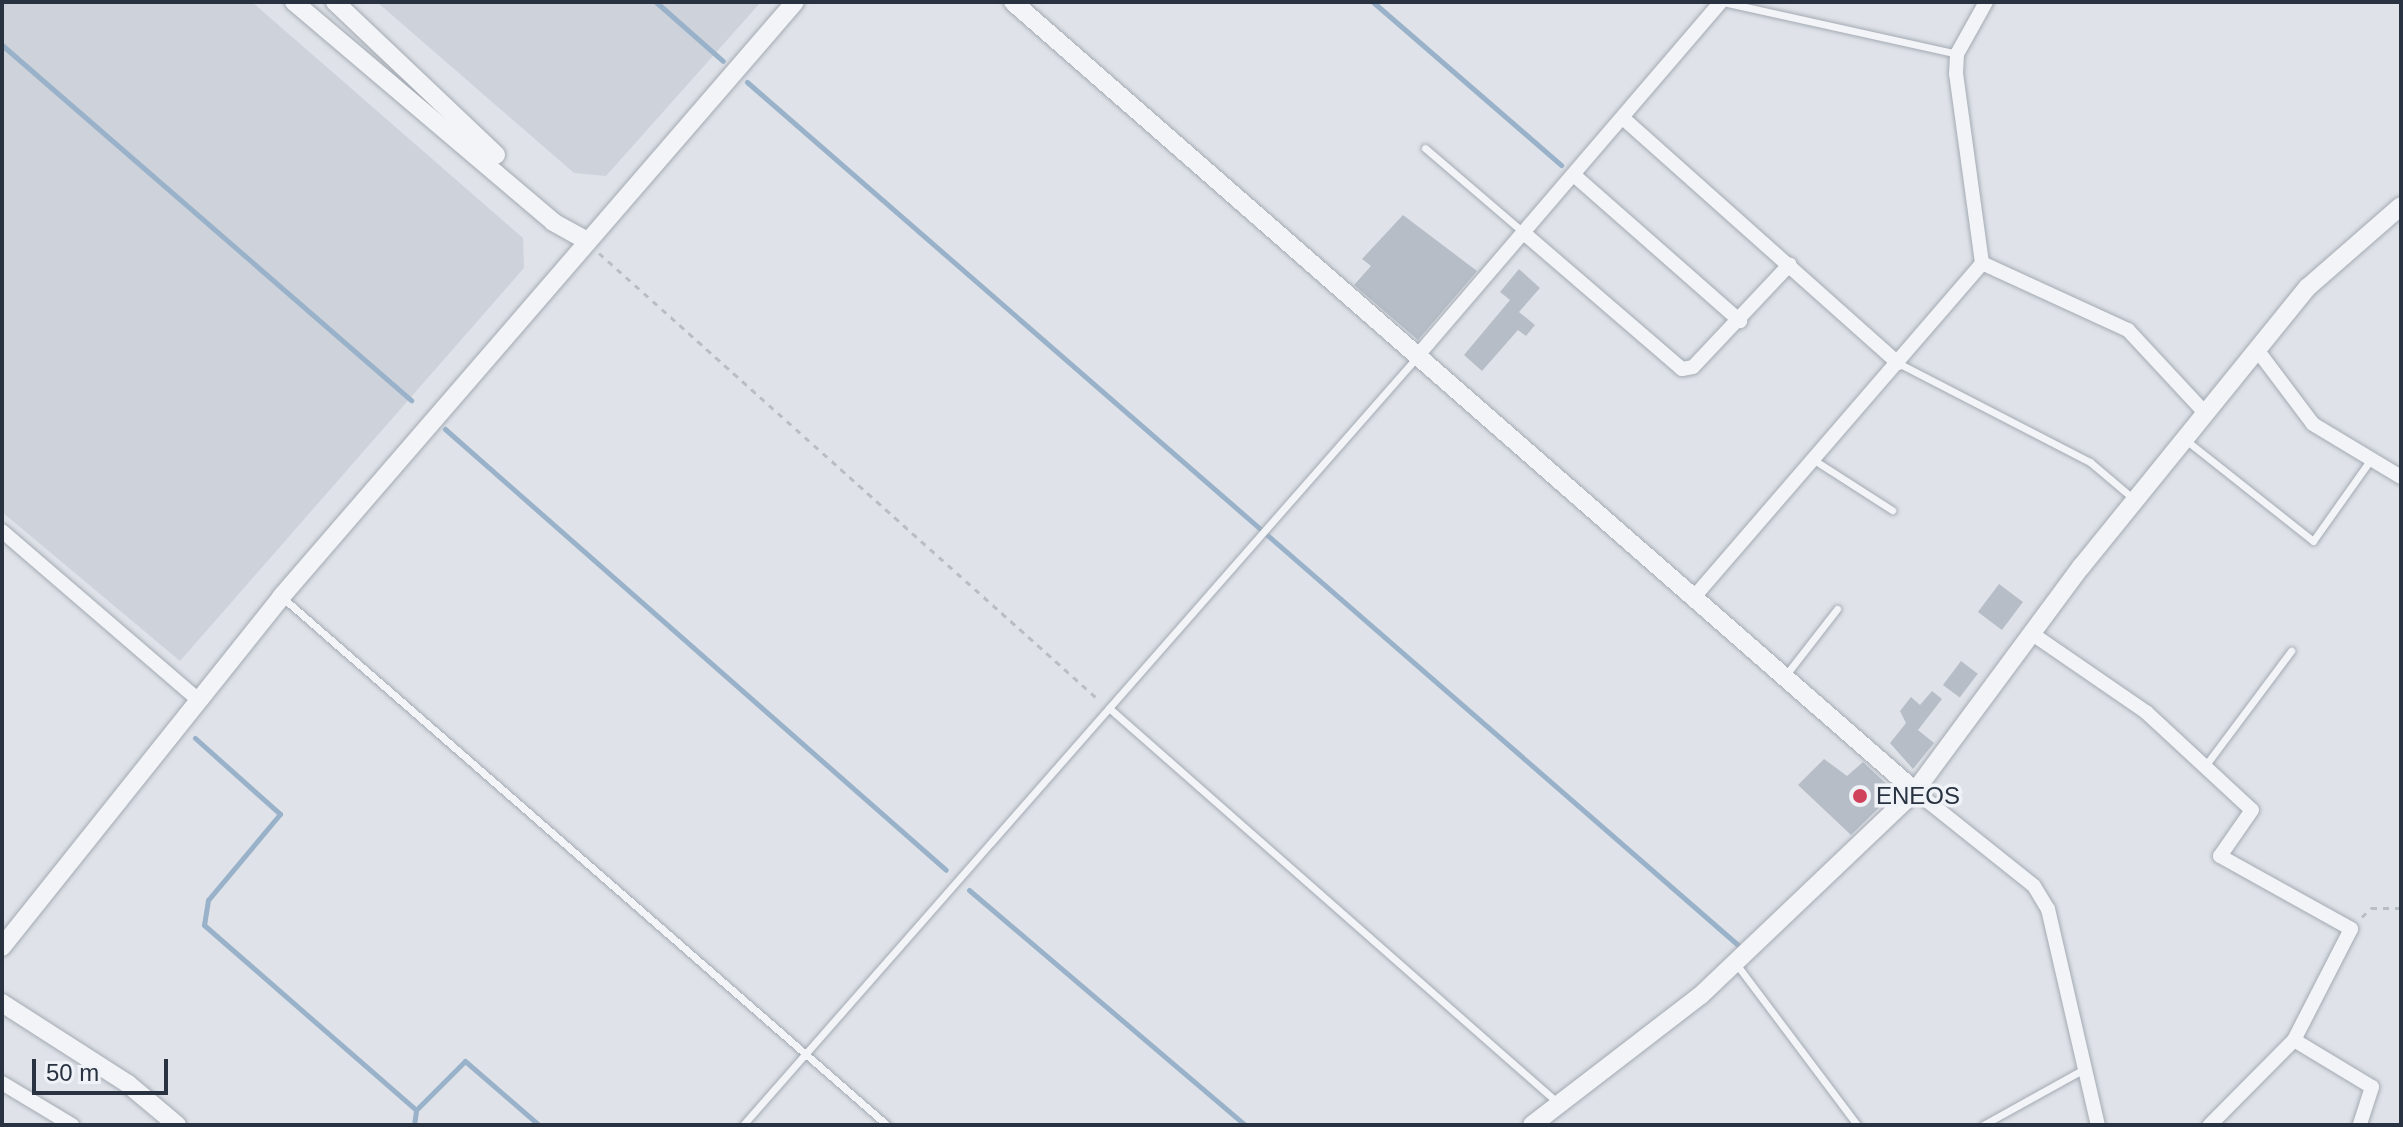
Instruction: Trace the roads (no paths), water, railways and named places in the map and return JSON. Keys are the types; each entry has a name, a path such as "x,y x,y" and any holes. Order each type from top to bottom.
{"street":[{"path":"294,2 553,222 585,240"},
{"path":"335,2 585,240"},
{"path":"2,947 281,597 585,240 795,2"},
{"path":"1013,2 1915,791 2034,886 2060,945 2098,1125"},
{"path":"1419,354 1722,2"},
{"path":"1695,596 1982,263 1957,54 1986,2"},
{"path":"1624,119 1898,363"},
{"path":"1575,176 1740,321"},
{"path":"1532,1125 1735,963 1915,791 2031,633 2308,287 2401,206"},
{"path":"1525,234 1682,369 1693,367 1740,321 1790,264"},
{"path":"1982,263 2128,330 2206,414"},
{"path":"2258,351 2302,414 2401,477"},
{"path":"2,531 197,699"},
{"path":"2031,633 2146,712 2252,810 2220,856 2351,929 2294,1040 2210,1125"},
{"path":"2,1003 128,1084 177,1125"},
{"path":"2294,1040 2372,1087 2360,1125"},
{"path":"2,1083 72,1125"}],"lane":[{"path":"1722,2 1957,54"},
{"path":"1425,148 1525,234"},
{"path":"743,1125 1419,354"},
{"path":"1898,363 2090,462 2137,502"},
{"path":"2186,440 2313,541 2371,459"},
{"path":"1814,460 1892,510"},
{"path":"281,597 887,1125"},
{"path":"1785,676 1837,609"},
{"path":"2205,766 2291,651"},
{"path":"1109,708 1559,1104"},
{"path":"1735,963 1857,1125"},
{"path":"1983,1125 2086,1068"}],"waterway":[{"path":"656,2 723,61"},
{"path":"1373,2 1561,165"},
{"path":"2,45 411,400"},
{"path":"747,82 1739,946"},
{"path":"445,429 946,870"},
{"path":"195,738 280,814 208,900 204,925 416,1110 465,1061 539,1125"},
{"path":"969,890 1245,1125"},
{"path":"414,1125 416,1110"}],"place":[{"name":"ENEOS","path":"1860,796"}]}
